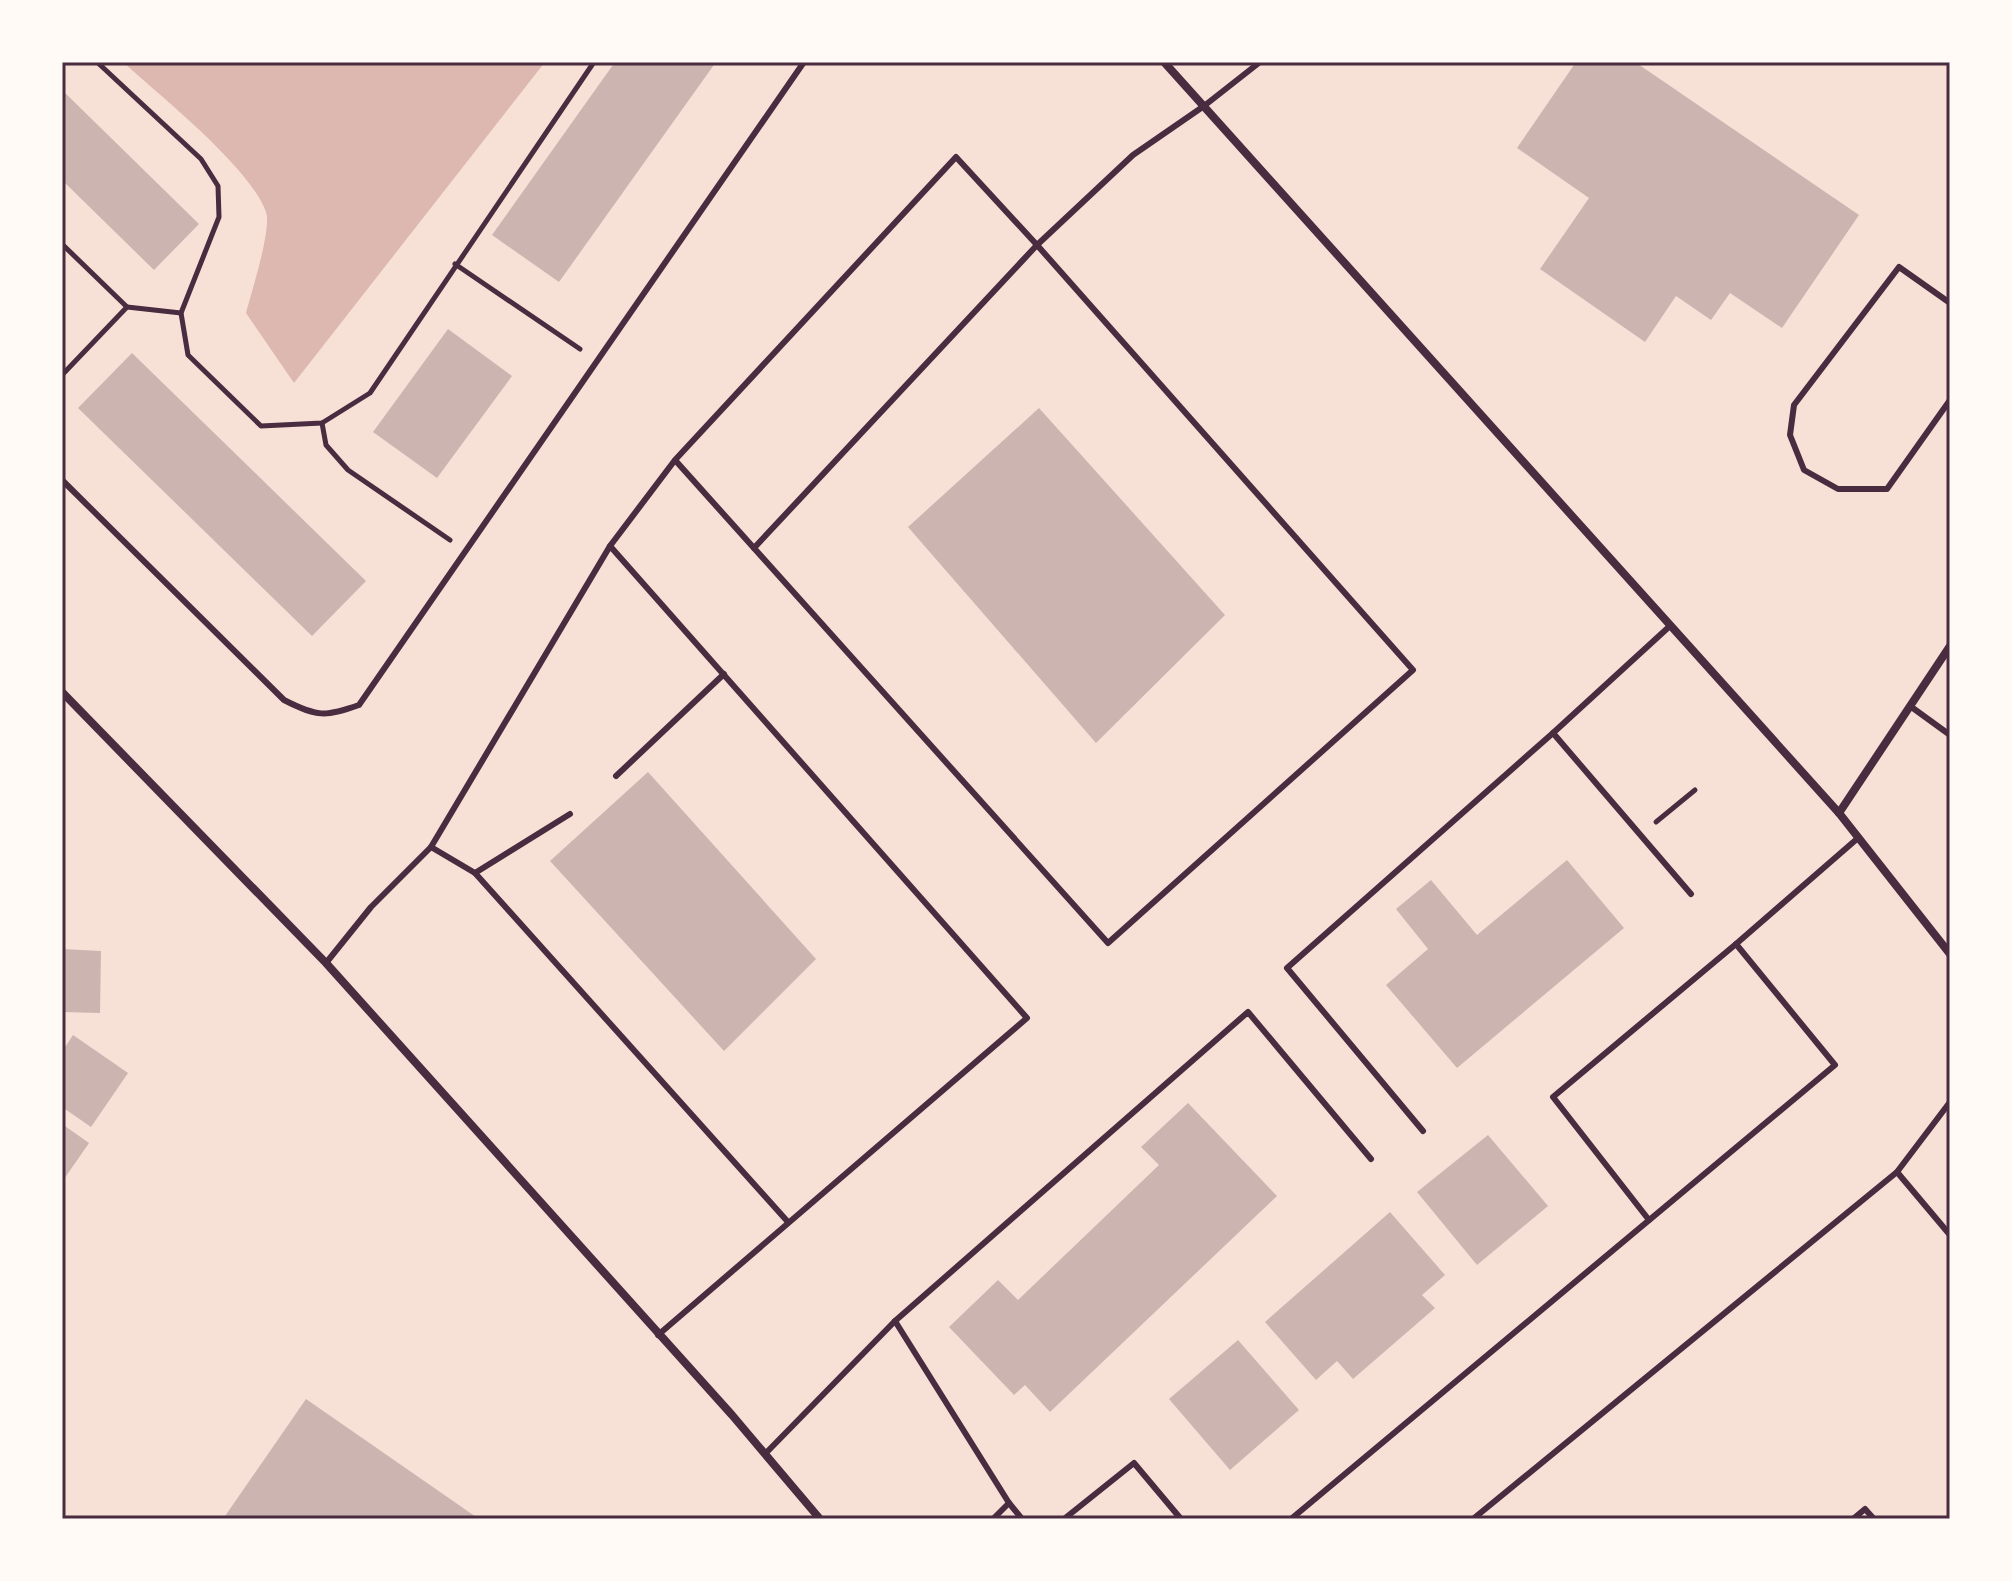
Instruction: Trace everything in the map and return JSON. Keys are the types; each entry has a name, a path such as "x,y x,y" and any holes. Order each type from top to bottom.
{"street":[{"path":"1164,62 1839,813 1950,954"},
{"path":"1839,813 1950,646"},
{"path":"62,692 326,963 820,1519"}],"lane":[{"path":"62,480 284,700 310,714 334,714 359,705 804,62"},
{"path":"754,548 1037,245 1133,155 1204,106 1260,62"},
{"path":"326,963 371,907 431,847 610,546 675,460 956,157 1413,670 1108,943 675,460"},
{"path":"1950,303 1899,267 1794,405 1790,435 1804,470 1838,489 1887,489 1950,400"},
{"path":"610,546 1027,1018 658,1335"},
{"path":"1423,1131 1287,968 1671,625"},
{"path":"616,776 724,674"},
{"path":"1910,706 1950,735"},
{"path":"1553,733 1691,894"},
{"path":"475,873 570,814"},
{"path":"1649,1220 1553,1097 1858,838"},
{"path":"431,847 475,873 788,1222"},
{"path":"1291,1519 1835,1065 1736,944"},
{"path":"765,1454 895,1321 1248,1012 1371,1159"},
{"path":"1473,1519 1897,1172 1950,1102"},
{"path":"1897,1172 1950,1235"},
{"path":"895,1321 1022,1519"},
{"path":"1064,1519 1134,1463 1181,1519"},
{"path":"993,1519 1009,1503"},
{"path":"1853,1519 1865,1509 1874,1519"}],"path":[{"path":"97,62 201,159 218,186 219,217 181,313 188,355 261,426 322,423 370,393 594,62"},
{"path":"62,244 127,307 181,313"},
{"path":"455,264 598,361"},
{"path":"62,375 127,307"},
{"path":"322,423 326,445 348,470 466,551"},
{"path":"1655,822 1695,790"}],"shaded area":[{"path":"123,62 545,62 294,383 246,313 266,232 266,212 257,194 202,133"}],"building":[{"path":"615,62 716,62 559,282 492,235"},
{"path":"1576,62 1635,62 1859,215 1782,328 1730,293 1711,320 1676,296 1645,342 1540,269 1589,198 1517,148"},
{"path":"62,90 199,224 154,270 62,180"},
{"path":"448,329 512,376 437,478 373,432"},
{"path":"132,353 366,581 312,636 78,408"},
{"path":"1039,408 1225,615 1096,743 908,527"},
{"path":"648,772 816,959 724,1051 550,861"},
{"path":"1567,860 1624,928 1457,1068 1386,985 1428,949 1396,909 1431,880 1477,935"},
{"path":"62,949 101,951 100,1013 62,1012"},
{"path":"73,1035 128,1073 91,1127 62,1107 62,1052"},
{"path":"1188,1103 1277,1196 1050,1412 1025,1385 1014,1395 949,1327 998,1280 1018,1300 1159,1165 1141,1147"},
{"path":"62,1124 89,1143 62,1182"},
{"path":"1488,1135 1548,1206 1477,1265 1417,1192"},
{"path":"1390,1212 1445,1275 1422,1295 1435,1308 1353,1379 1337,1361 1316,1380 1265,1322"},
{"path":"1238,1340 1299,1410 1230,1470 1169,1399"},
{"path":"306,1399 479,1519 223,1519"}]}
